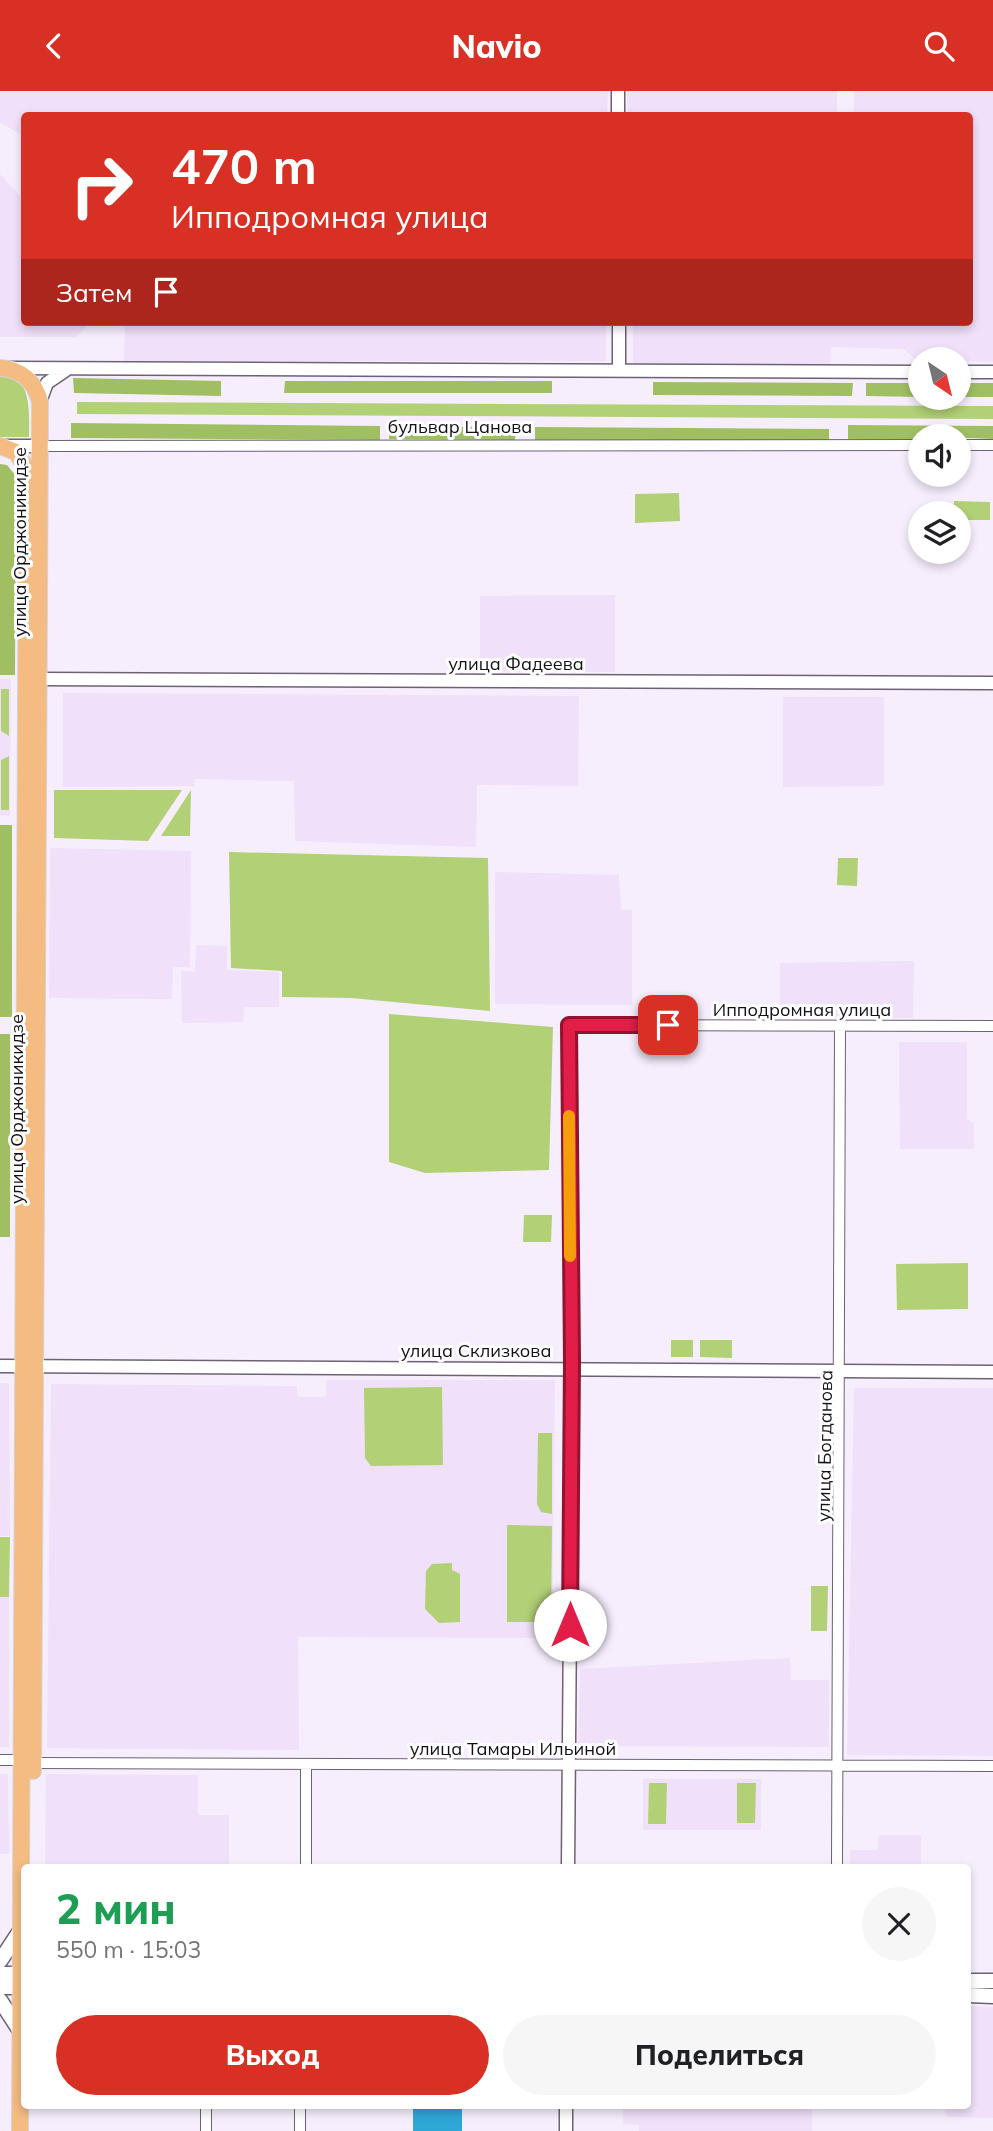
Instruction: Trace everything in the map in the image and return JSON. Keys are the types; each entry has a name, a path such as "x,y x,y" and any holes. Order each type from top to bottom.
{"main road":[{"path":"3,368 28,379 40,403"},
{"name":"улица Орджоникидзе","path":"29,1366 38,843 40,403"},
{"name":"улица Орджоникидзе","path":"2,446 18,453 27,469 29,1366 27,1762 23,1864"},
{"path":"26,831 31,839 38,843"},
{"name":"улица Орджоникидзе","path":"27,1762 32,1864"},
{"path":"0,1961 11,1949 21,1930"},
{"path":"0,1974 21,1980"},
{"path":"971,1981 993,1981"},
{"path":"0,1987 21,1982"},
{"path":"971,1995 993,1996"},
{"path":"0,2000 12,2014 21,2032"},
{"name":"улица Орджоникидзе","path":"20,2131 21,2032"},
{"path":"31,2109 31,2131"}],"street":[{"path":"618,91 618,112"},
{"path":"619,326 619,370"},
{"path":"3,368 908,372"},
{"path":"40,403 51,378 77,369"},
{"path":"971,372 993,372"},
{"name":"бульвар Цанова","path":"2,446 908,445"},
{"path":"971,445 993,445"},
{"name":"улица Фадеева","path":"39,679 993,683"},
{"name":"Ипподромная улица","path":"572,1369 569,1025 993,1026"},
{"name":"улица Богданова","path":"837,1864 841,1371 840,1026"},
{"name":"улица Склизкова","path":"0,1366 993,1372"},
{"path":"568,1864 572,1369"},
{"name":"улица Тамары Ильиной","path":"0,1760 306,1764 993,1766"},
{"path":"306,1764 306,1864"},
{"path":"206,2109 206,2131"},
{"path":"300,2109 300,2131"},
{"path":"566,2109 566,2131"}],"shaded area":[{"path":"0,91 608,91 607,112 21,112 21,134 0,123"},
{"path":"627,91 837,91 837,112 628,112"},
{"path":"854,91 993,91 993,362 971,361 971,347 908,347 908,353 903,349 831,347 830,364 633,363 633,326 973,326 973,112 854,112"},
{"path":"0,174 21,197 21,326 88,326 76,337 0,337"},
{"path":"125,326 606,326 606,361 124,361"},
{"path":"615,595 615,672 480,671 480,596"},
{"path":"0,679 11,679 10,816 0,815"},
{"path":"63,693 579,696 578,786 477,785 476,847 295,841 294,781 195,779 194,786 63,787"},
{"path":"783,697 884,697 884,786 783,787"},
{"path":"50,848 191,851 190,967 173,967 172,999 49,998"},
{"path":"495,872 619,875 621,909 632,910 632,1005 495,1004"},
{"path":"196,945 227,946 227,970 279,972 279,1007 244,1007 243,1022 182,1023 181,971 195,972"},
{"path":"914,961 913,1018 780,1018 780,963"},
{"path":"899,1042 967,1042 967,1119 974,1123 974,1149 900,1149"},
{"path":"326,1380 555,1380 552,1638 298,1637 299,1750 47,1748 51,1384 297,1386 298,1397 320,1397 326,1396"},
{"path":"0,1383 9,1383 10,1536 0,1536"},
{"path":"854,1388 993,1388 993,1756 847,1755"},
{"path":"0,1597 9,1597 9,1747 0,1747"},
{"path":"790,1658 791,1680 829,1680 829,1747 578,1746 580,1669"},
{"path":"0,1774 8,1774 9,1854 0,1854"},
{"path":"46,1774 198,1775 198,1815 229,1815 229,1864 45,1864"},
{"path":"643,1779 761,1779 761,1830 643,1830"},
{"path":"879,1835 921,1835 921,1864 850,1864 850,1850 878,1850"},
{"path":"971,2006 993,2007 993,2118 948,2117 944,2109 971,2109"},
{"path":"623,2109 812,2109 812,2131 639,2131 639,2125 623,2124"}],"green space":[{"path":"0,375 11,377 24,388 29,407 29,437 0,437"},
{"path":"73,378 221,381 221,396 74,393"},
{"path":"285,381 552,381 552,393 284,393"},
{"path":"653,382 853,383 852,396 653,395"},
{"path":"866,383 908,383 908,397 866,396"},
{"path":"971,383 993,383 993,397 971,397"},
{"path":"77,402 908,406 908,410 971,410 971,406 993,406 993,419 77,414"},
{"path":"71,423 380,426 380,440 71,438"},
{"path":"848,425 908,425 908,439 848,439"},
{"path":"389,426 516,427 515,440 389,439"},
{"path":"971,426 993,426 993,439 971,438"},
{"path":"535,427 829,429 829,440 535,440"},
{"path":"0,464 7,465 16,476 15,675 0,675"},
{"path":"679,493 680,521 635,523 635,494"},
{"path":"971,501 990,502 990,520 971,520"},
{"path":"1,689 9,689 9,736 1,731"},
{"path":"9,756 9,810 1,810 1,760"},
{"path":"54,790 182,790 148,841 54,838"},
{"path":"191,790 190,836 161,836"},
{"path":"0,825 12,825 12,1017 0,1017"},
{"path":"229,852 488,858 490,1011 351,998 282,997 282,971 231,968"},
{"path":"838,858 858,858 857,886 837,885"},
{"path":"389,1014 553,1027 549,1170 425,1173 389,1162"},
{"path":"0,1034 10,1034 10,1237 0,1237"},
{"path":"524,1215 552,1215 551,1242 523,1242"},
{"path":"968,1263 968,1309 897,1310 896,1264"},
{"path":"671,1340 693,1340 693,1357 671,1357"},
{"path":"700,1340 732,1340 732,1358 700,1357"},
{"path":"442,1387 443,1465 371,1466 365,1458 364,1388"},
{"path":"538,1433 552,1433 552,1514 541,1512 537,1504"},
{"path":"507,1525 552,1526 551,1622 507,1622"},
{"path":"0,1537 10,1537 9,1597 0,1597"},
{"path":"452,1563 452,1570 460,1574 460,1622 439,1623 425,1609 426,1571 432,1564"},
{"path":"811,1586 828,1586 827,1631 811,1631"},
{"path":"649,1783 667,1783 666,1824 648,1824"},
{"path":"737,1783 756,1783 755,1823 737,1823"}],"water":[{"path":"413,2109 462,2109 462,2131 413,2131"}],"slow traffic":[{"path":"569,1116 570,1256"}],"route":[{"path":"570,1625 572,1360 569,1025 668,1025"}]}
